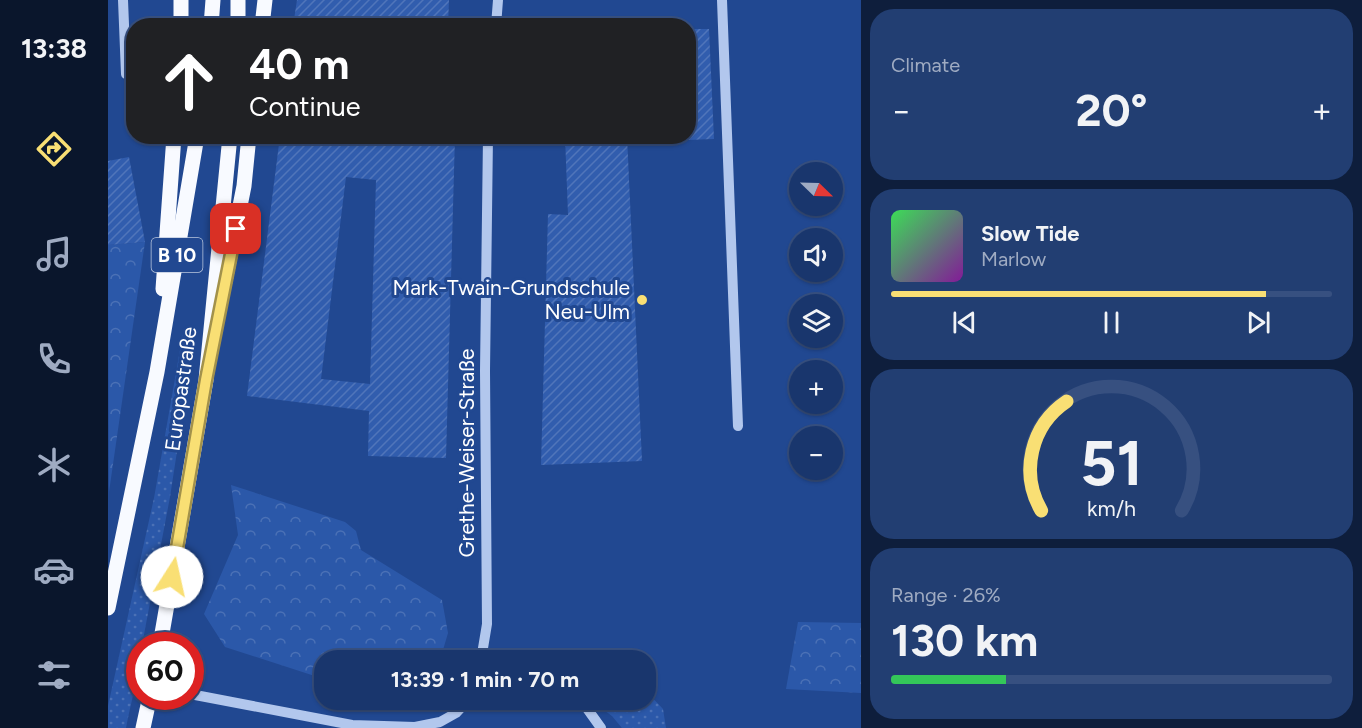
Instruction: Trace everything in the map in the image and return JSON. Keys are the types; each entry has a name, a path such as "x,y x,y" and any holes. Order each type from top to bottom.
{"main road":[{"path":"181,0 181,18"},
{"path":"212,18 213,0"},
{"path":"238,0 238,18"},
{"path":"263,18 265,0"},
{"path":"157,372 173,144"},
{"name":"Europastraße","path":"108,608 157,372 196,144"},
{"name":"Europastraße","path":"162,632 206,380 229,144"},
{"path":"206,380 244,186 248,144"},
{"path":"143,728 147,710"}],"street":[{"path":"123,0 126,75"},
{"path":"497,18 498,0"},
{"path":"722,0 738,426"},
{"name":"Grethe-Weiser-Straße","path":"483,650 487,624 485,371 488,144"},
{"path":"204,697 352,725 415,727 440,722 459,710"},
{"path":"588,710 601,728"}],"green space":[{"path":"145,242 109,492 108,245"},
{"path":"183,333 195,334 170,497 144,632 126,632 126,710 130,710 126,728 108,728 108,706 154,498"},
{"path":"231,485 345,522 356,531 361,550 442,600 448,633 443,650 314,650 314,676 225,647 204,614 238,535"},
{"path":"798,622 861,623 861,693 786,689"},
{"path":"656,702 663,709 666,728 622,728 604,710 656,710"}],"building":[{"path":"297,0 449,0 448,18 294,18"},
{"path":"696,29 709,29 714,139 696,140"},
{"path":"279,144 455,144 446,458 368,456 369,411 247,396","holes":["346,177 376,180 370,384 321,379"]},
{"path":"565,144 627,144 642,461 541,465 548,214 568,215"},
{"path":"129,157 145,242 108,245 108,161"}],"place":[{"name":"Mark-Twain-Grundschule Neu-Ulm","path":"642,300"}],"route":[{"path":"172,577 206,380 236,229"}]}
